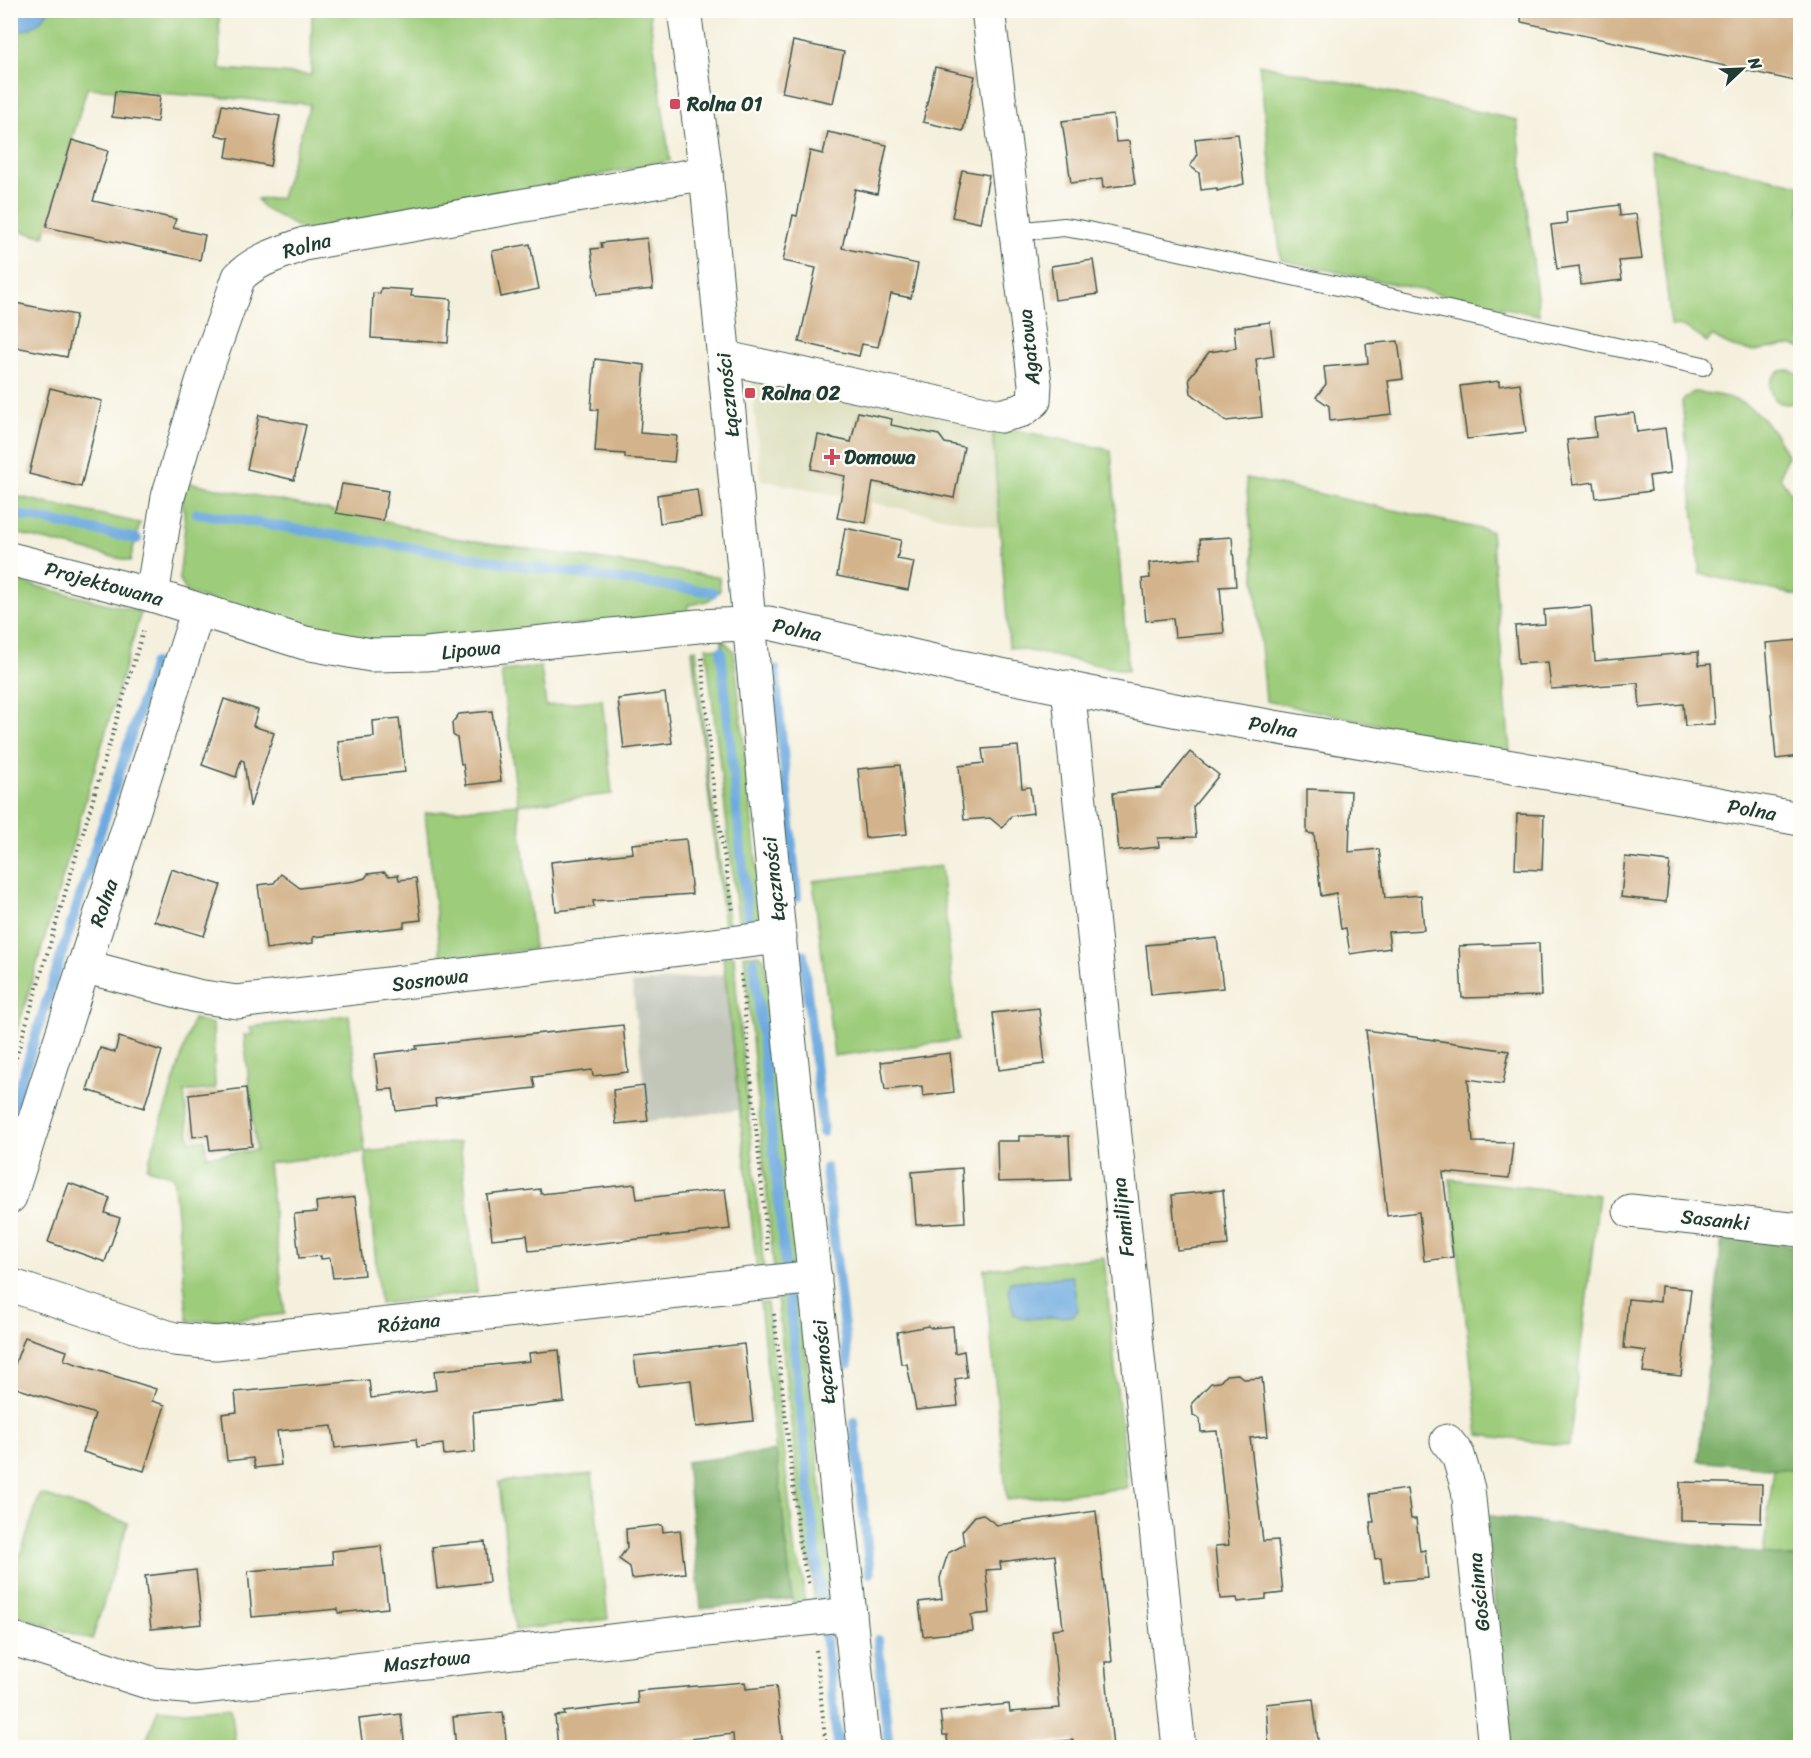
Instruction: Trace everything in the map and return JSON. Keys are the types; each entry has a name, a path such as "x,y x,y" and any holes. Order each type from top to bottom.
{"street":[{"name":"Łączności","path":"684,10 706,172 748,622 864,1748"},
{"name":"Agatowa","path":"724,358 1000,416 1023,410 1034,401 1035,384 988,10"},
{"name":"Rolna","path":"152,595 168,497 201,382 239,277 248,268 264,259 304,244 706,172"},
{"name":"Projektowana","path":"10,559 152,595 198,610"},
{"name":"Rolna","path":"10,1197 198,610"},
{"name":"Lipowa","path":"198,610 315,646 394,657 748,622"},
{"name":"Polna","path":"748,622 769,622 956,666 1179,711 1577,778 1800,819"},
{"name":"Familijna","path":"1068,687 1179,1748"},
{"name":"Sosnowa","path":"83,966 197,996 237,1002 780,937"},
{"name":"Sasanki","path":"1630,1211 1800,1230"},
{"name":"Różana","path":"10,1285 174,1340 216,1343 815,1277"},
{"name":"Gościnna","path":"1447,1441 1458,1455 1468,1489 1495,1748"},
{"name":"Masztowa","path":"10,1638 154,1684 194,1688 850,1614"}],"lane":[{"path":"1015,232 1064,227 1083,230 1703,366"}],"path":[{"path":"10,1077 142,640 152,595"},
{"path":"702,654 714,793 738,942 771,1282 800,1547 808,1576 813,1617 826,1748"}],"shaded area":[{"path":"751,375 992,425 1001,529 761,480"},
{"path":"725,974 740,1110 648,1121 632,984"}],"green space":[{"path":"10,11 219,11 220,69 311,75 312,11 649,11 670,161 308,233 264,208 257,199 281,198 310,104 87,88 44,236 11,229"},
{"path":"1259,64 1517,120 1539,315 1281,260"},
{"path":"1651,151 1800,185 1800,348 1786,346 1756,351 1742,350 1712,336 1707,342 1685,327 1671,326"},
{"path":"1787,370 1799,375 1804,387 1799,399 1787,404 1775,399 1770,387 1775,375"},
{"path":"1693,392 1726,397 1750,408 1770,427 1787,455 1780,477 1792,495 1800,481 1800,596 1700,574 1682,401"},
{"path":"992,425 1111,450 1128,671 1009,647"},
{"path":"1246,478 1491,531 1510,752 1266,701"},
{"path":"181,481 383,521 453,538 719,577 720,590 706,601 688,605 687,614 425,640 362,639 337,634 188,594 179,579 185,526"},
{"path":"10,495 140,523 130,561 11,532"},
{"path":"10,580 141,612 11,1052"},
{"path":"722,639 734,651 763,924 739,928 706,647 722,649"},
{"path":"696,649 709,782 729,926 724,926 692,650"},
{"path":"541,667 546,706 602,699 612,794 518,805 534,949 441,960 425,813 518,804 501,671"},
{"path":"941,866 958,1040 834,1056 813,881"},
{"path":"744,955 761,955 765,960 797,1264 774,1271"},
{"path":"734,956 764,1270 758,1270 756,1262 723,957"},
{"path":"349,1015 365,1152 268,1163 285,1314 230,1320 188,1321 173,1176 147,1168 193,1019 213,1024 215,1089 184,1092 190,1141 205,1139 207,1156 256,1150 244,1035 252,1035 250,1027"},
{"path":"460,1142 477,1292 380,1304 365,1152"},
{"path":"1450,1179 1599,1195 1569,1446 1479,1435"},
{"path":"1722,1237 1800,1246 1800,1471 1698,1461"},
{"path":"1104,1257 1127,1488 1007,1500 984,1269"},
{"path":"791,1296 800,1302 833,1597 814,1605 812,1570 805,1550 777,1297"},
{"path":"760,1303 767,1303 795,1554 802,1572 805,1606 794,1607 792,1599"},
{"path":"776,1451 792,1599 701,1609 686,1462"},
{"path":"1774,1468 1800,1471 1800,1559 1763,1554"},
{"path":"592,1474 608,1619 515,1630 499,1482"},
{"path":"40,1494 128,1523 92,1640 11,1614 11,1585"},
{"path":"1485,1515 1800,1559 1800,1747 1510,1747"},
{"path":"231,1707 236,1747 144,1747 158,1708 185,1711"}],"water":[{"path":"11,10 48,11 32,27 11,31"},
{"path":"1072,1276 1078,1310 1073,1316 1023,1319 1014,1314 1009,1291 1010,1282"}],"building":[{"path":"1522,10 1772,10 1800,16 1800,82 1521,22"},
{"path":"793,41 844,52 833,103 782,92"},
{"path":"935,67 975,76 963,131 923,122"},
{"path":"115,91 160,96 157,122 112,117"},
{"path":"222,105 280,116 270,166 226,157 229,138 216,135"},
{"path":"1113,115 1116,142 1129,141 1135,184 1103,188 1102,179 1071,183 1062,121"},
{"path":"828,132 887,145 877,194 855,189 842,248 918,264 911,298 891,294 878,347 862,344 859,356 799,342 816,268 783,261 793,215 797,216 810,151 823,154"},
{"path":"1238,134 1244,184 1217,191 1217,188 1201,190 1199,173 1190,166 1197,156 1195,139"},
{"path":"72,140 108,151 93,201 176,219 173,228 205,235 200,260 46,227"},
{"path":"962,170 989,175 980,223 952,217"},
{"path":"1619,205 1620,216 1636,214 1642,259 1619,261 1622,280 1581,285 1579,266 1557,269 1551,225 1567,223 1566,212"},
{"path":"647,238 653,289 597,295 591,249 602,248 601,243"},
{"path":"530,244 539,289 501,297 492,251"},
{"path":"1093,260 1098,294 1055,300 1051,266"},
{"path":"381,288 412,290 411,296 451,299 448,343 371,338 373,293 380,294"},
{"path":"10,302 76,315 67,357 10,346"},
{"path":"1270,322 1274,356 1256,359 1262,417 1226,421 1191,393 1189,378 1209,352 1236,348 1234,327"},
{"path":"1398,341 1403,379 1388,381 1392,414 1330,421 1329,406 1316,397 1326,384 1324,367 1368,363 1366,344"},
{"path":"595,359 645,365 640,433 677,436 674,462 625,458 625,454 595,452 598,410 591,409"},
{"path":"1499,381 1499,386 1520,383 1526,432 1467,439 1460,386"},
{"path":"50,388 102,401 81,487 29,474"},
{"path":"858,412 892,419 891,425 939,435 945,443 964,447 954,498 873,482 866,523 837,518 845,476 811,469 818,435 851,442"},
{"path":"1634,413 1637,432 1665,428 1671,473 1649,476 1651,491 1596,498 1594,482 1573,485 1567,440 1596,437 1594,418"},
{"path":"259,415 306,425 294,480 247,469"},
{"path":"342,484 388,491 383,521 336,513"},
{"path":"697,489 701,517 660,523 657,495"},
{"path":"845,528 901,540 897,559 914,562 908,590 837,576"},
{"path":"1232,537 1236,586 1220,587 1224,633 1175,637 1173,618 1146,621 1142,579 1150,578 1149,563 1201,558 1200,539"},
{"path":"1591,606 1595,661 1698,652 1699,665 1711,664 1715,724 1685,726 1683,704 1640,708 1638,683 1551,689 1548,662 1518,664 1515,626 1545,624 1544,610"},
{"path":"1800,640 1800,756 1776,759 1766,643"},
{"path":"665,693 672,743 624,749 618,699"},
{"path":"224,699 258,710 253,726 274,733 250,807 244,761 241,760 236,777 202,765"},
{"path":"492,711 501,781 466,785 452,723 459,714"},
{"path":"399,718 405,772 342,779 338,741 374,737 373,721"},
{"path":"1018,746 1022,788 1030,787 1033,813 1011,816 1002,828 990,818 964,820 959,766 984,763 982,749"},
{"path":"1190,752 1219,775 1193,807 1196,837 1158,838 1159,847 1119,851 1113,793 1161,788"},
{"path":"900,765 907,834 865,838 858,769"},
{"path":"1307,789 1351,791 1349,852 1379,849 1385,898 1421,895 1424,930 1388,932 1390,948 1350,954 1346,928 1341,929 1336,893 1321,896 1314,834 1307,833"},
{"path":"1517,814 1544,815 1542,870 1515,869"},
{"path":"686,839 692,894 593,901 594,907 556,911 551,862 633,853 632,844"},
{"path":"1625,857 1670,862 1666,902 1621,897"},
{"path":"171,869 221,885 204,936 154,921"},
{"path":"384,872 389,876 398,875 399,880 416,878 421,920 404,922 404,927 313,937 313,943 266,949 258,885 274,883 281,874 300,888 355,881 365,878 368,874"},
{"path":"1217,938 1223,988 1151,995 1146,945"},
{"path":"1539,943 1541,996 1462,998 1459,946"},
{"path":"1039,1008 1045,1064 999,1070 993,1013"},
{"path":"623,1025 628,1072 593,1076 592,1070 533,1077 535,1088 435,1099 436,1106 396,1111 393,1089 379,1090 375,1054 417,1049 416,1046"},
{"path":"1366,1030 1509,1051 1503,1084 1468,1079 1473,1142 1513,1143 1509,1178 1443,1172 1453,1257 1424,1261 1419,1212 1387,1216"},
{"path":"119,1037 162,1051 144,1108 87,1090 100,1048 115,1052"},
{"path":"950,1053 954,1092 923,1096 922,1086 885,1090 881,1062"},
{"path":"644,1086 648,1121 616,1124 613,1090"},
{"path":"246,1088 252,1146 210,1150 208,1135 193,1137 189,1095"},
{"path":"1019,1136 1069,1136 1071,1180 998,1182 997,1141 1019,1141"},
{"path":"962,1168 965,1222 916,1225 912,1172"},
{"path":"69,1183 110,1198 105,1213 120,1218 105,1262 48,1242"},
{"path":"635,1184 637,1199 725,1189 730,1229 529,1251 527,1235 492,1239 487,1195 540,1189 541,1194"},
{"path":"1223,1190 1228,1245 1177,1250 1172,1195"},
{"path":"355,1197 364,1275 333,1278 330,1258 321,1259 321,1256 299,1258 294,1214 317,1212 316,1202"},
{"path":"1661,1286 1691,1289 1681,1376 1643,1372 1646,1351 1624,1348 1628,1299 1660,1302"},
{"path":"928,1326 931,1328 953,1326 955,1353 964,1351 967,1377 955,1379 958,1406 916,1410 907,1364 901,1364 897,1332"},
{"path":"25,1337 67,1351 64,1360 156,1389 152,1401 165,1405 144,1471 83,1452 95,1414 10,1386 10,1377"},
{"path":"744,1344 753,1421 696,1427 691,1380 638,1386 634,1356"},
{"path":"559,1350 564,1402 473,1412 475,1452 444,1455 443,1444 417,1447 416,1439 335,1448 332,1426 277,1431 281,1465 255,1468 253,1458 227,1461 222,1414 237,1412 235,1392 369,1380 371,1398 436,1390 434,1371 530,1361 529,1353"},
{"path":"1238,1374 1244,1379 1262,1378 1268,1436 1250,1438 1263,1541 1278,1540 1283,1593 1266,1595 1266,1599 1238,1602 1237,1598 1220,1599 1215,1546 1229,1545 1217,1431 1201,1432 1200,1419 1193,1415 1192,1403 1211,1383 1220,1382 1226,1375"},
{"path":"1680,1482 1762,1484 1761,1523 1680,1521"},
{"path":"1407,1489 1411,1519 1416,1519 1420,1551 1425,1550 1428,1578 1384,1582 1381,1558 1375,1559 1370,1522 1374,1522 1370,1494"},
{"path":"1096,1511 1112,1662 1105,1662 1113,1748 1074,1748 1073,1740 1014,1745 1014,1748 948,1748 947,1735 943,1735 940,1711 1009,1704 1010,1712 1060,1708 1052,1629 1063,1628 1055,1555 1000,1562 1001,1569 986,1570 990,1613 971,1615 973,1631 923,1636 919,1602 942,1599 940,1578 948,1553 964,1545 962,1531 975,1516 982,1514 997,1525"},
{"path":"662,1525 663,1532 680,1530 685,1573 632,1579 630,1567 619,1559 627,1548 626,1529"},
{"path":"485,1542 489,1582 437,1588 432,1547"},
{"path":"381,1546 388,1608 338,1613 338,1609 252,1617 248,1571 333,1564 332,1551"},
{"path":"196,1570 202,1624 151,1629 145,1576"},
{"path":"745,1682 746,1689 776,1686 783,1748 734,1748 733,1734 609,1748 558,1748 555,1716 565,1715 564,1712 638,1703 637,1691"},
{"path":"1313,1699 1319,1748 1269,1748 1266,1704"},
{"path":"503,1712 507,1748 456,1748 453,1717"},
{"path":"401,1714 405,1748 363,1748 359,1719"}],"waterway":[{"path":"10,513 137,539"},
{"path":"197,513 543,569 713,592"},
{"path":"721,651 748,920"},
{"path":"10,1117 154,663"},
{"path":"775,669 797,897"},
{"path":"803,955 823,1132"},
{"path":"754,961 785,1263"},
{"path":"826,1168 848,1364"},
{"path":"789,1299 821,1600"},
{"path":"854,1422 870,1573"},
{"path":"825,1634 838,1748"},
{"path":"878,1640 889,1748"}],"place":[{"name":"Rolna 01","path":"675,104"},
{"name":"Rolna 02","path":"750,393"},
{"name":"Domowa","path":"832,457"}]}
